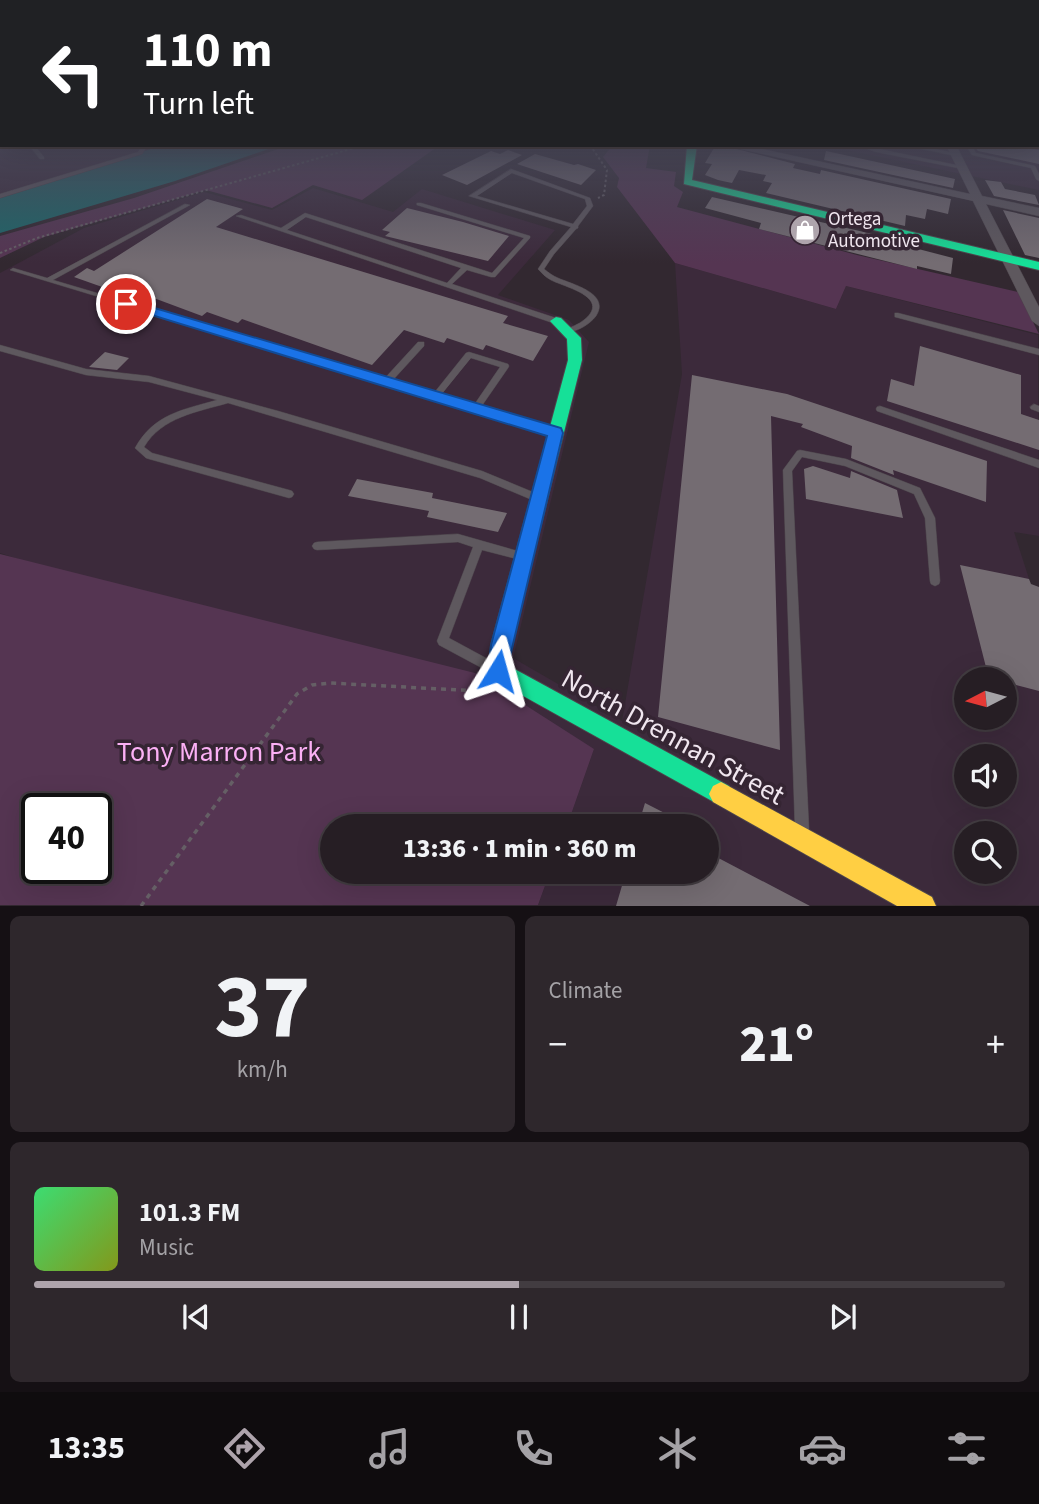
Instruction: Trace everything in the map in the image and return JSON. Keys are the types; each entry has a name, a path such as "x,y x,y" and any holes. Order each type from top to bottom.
{"street":[{"path":"688,178 687,182 1039,266"},
{"path":"883,178 1039,212"},
{"path":"969,178 1007,258 1035,307 1039,321"},
{"path":"498,671 501,645 575,360 574,338 562,326"},
{"name":"North Drennan Street","path":"498,671 923,905"}],"lane":[{"path":"0,196 56,178"},
{"path":"500,178 472,196 576,227"},
{"path":"239,216 562,326 589,323 595,312 594,301 586,292 548,277 541,269 557,246 576,227 590,206 588,200 574,191 534,178"},
{"path":"282,230 305,215 493,276 528,237 419,204"},
{"path":"48,280 187,205"},
{"path":"448,285 466,268"},
{"path":"13,270 556,433"},
{"path":"898,315 1039,352"},
{"path":"387,381 421,344"},
{"path":"0,348 77,370 149,379 228,401 482,475 538,499"},
{"path":"436,396 469,355 505,366 476,408"},
{"path":"228,401 159,422 146,434 139,448 149,456 289,494"},
{"path":"880,409 1039,464"},
{"path":"803,838 787,470 800,453 846,463 917,491 930,518 935,581"},
{"path":"317,546 457,538 524,556"},
{"path":"479,545 443,641 498,671"}],"path":[{"path":"588,200 604,195 606,178"},
{"path":"141,905 297,694 313,685 330,683 478,691 498,671"}],"shaded area":[{"path":"0,178 61,178 0,198"},
{"path":"983,178 1039,178 1039,190"},
{"path":"313,188 393,212 422,189 555,230 498,295 569,320 589,342 513,658 622,721 682,374 675,263 836,309 846,286 1038,335 1039,536 1014,532 1039,610 1039,905 538,905 546,884 719,884 719,814 571,814 594,749 0,553 0,273 84,228 204,192 272,210"}],"green space":[{"path":"192,178 393,178 362,200 313,185 272,208 206,190 44,237 0,258 0,236 134,198"},
{"path":"619,178 675,178 674,186 683,192 677,207 857,255 1018,292 1039,334 846,286 836,309 675,263 617,187"},
{"name":"Tony Marron Park","path":"0,554 475,673 594,749 571,814 320,814 320,884 546,884 538,905 0,905"}],"water":[{"path":"61,178 183,178 0,233 0,198"}],"building":[{"path":"450,178 479,178 467,185"},
{"path":"561,178 588,178 581,185"},
{"path":"714,178 735,178 732,183"},
{"path":"764,178 858,178 951,199 948,214 927,209 925,219 906,215 905,226 766,193 772,183 763,181"},
{"path":"908,178 955,179 953,188"},
{"path":"985,180 1001,182 1005,189 1035,195 1039,205 994,196"},
{"path":"712,197 903,241 903,245 953,258 951,274 917,266 917,269 759,229 761,223 705,208"},
{"path":"207,199 243,209 216,227 508,316 503,323 548,336 533,361 486,345 483,350 447,338 444,343 404,330 372,365 242,319 238,323 207,312 202,316 143,294 136,299 74,277 87,268 94,271"},
{"path":"407,208 509,236 488,261 385,236 390,232 382,230"},
{"path":"1003,210 1039,218 1039,258 1025,255"},
{"path":"920,346 1021,375 1021,414 1039,420 1039,450 887,401 891,379 914,386"},
{"path":"105,352 129,358 117,370 89,367"},
{"path":"692,375 787,394 987,461 986,502 893,470 894,475 851,458 852,446 801,427 803,424 771,416 780,750 658,717"},
{"path":"813,466 850,478 851,471 897,490 903,518 806,499 804,469"},
{"path":"357,479 433,493 432,498 507,513 498,532 427,517 429,511 348,496"},
{"path":"960,565 1029,579 1031,584 1039,587 1039,691 1017,685 1017,667 986,667"},
{"path":"645,803 667,814 642,814"},
{"path":"719,858 810,906 616,906 622,884 719,884"}],"traffic: fast":[{"path":"688,178 687,182 1039,266"},
{"path":"556,321 574,338 575,360 501,645 498,671 721,794"}],"traffic: slow":[{"path":"721,794 923,906"}],"place":[{"name":"Ortega Automotive","path":"805,230"}],"route":[{"path":"126,304 556,433 501,645 498,671"}]}
